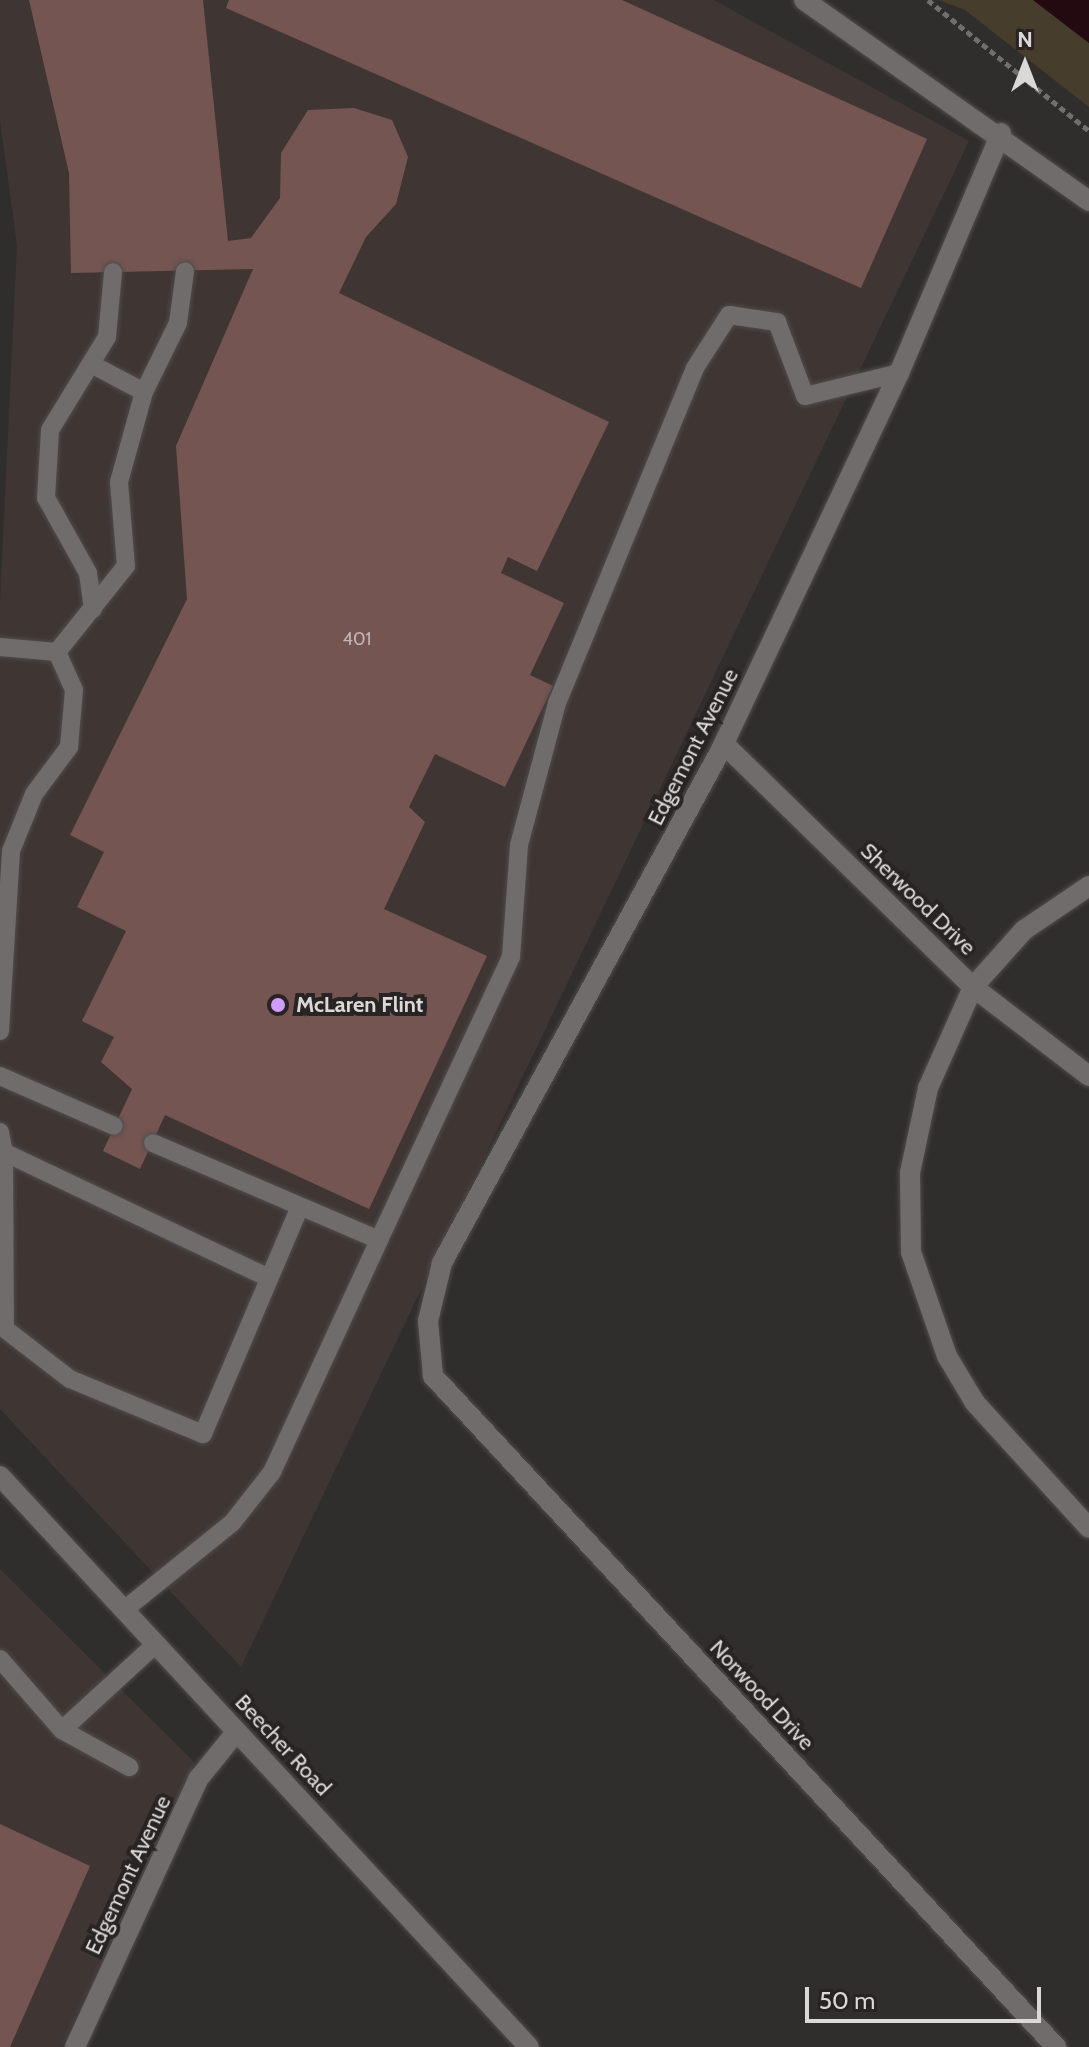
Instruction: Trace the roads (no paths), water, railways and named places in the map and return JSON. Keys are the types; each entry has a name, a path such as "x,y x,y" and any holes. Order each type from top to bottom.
{"street":[{"path":"804,0 1001,133 1089,201"},
{"name":"Edgemont Avenue","path":"433,1376 428,1321 442,1263 724,744 899,373 1001,133"},
{"name":"Sherwood Drive","path":"724,744 973,987 1089,1076"},
{"path":"1089,886 1024,930 973,987 928,1088 910,1173 911,1252 928,1313 975,1403 1089,1528"},
{"name":"Norwood Drive","path":"433,1376 1056,2047"},
{"name":"Beecher Road","path":"0,1476 529,2047"},
{"name":"Edgemont Avenue","path":"75,2047 199,1778 237,1731"}],"lane":[{"path":"57,652 126,566 119,482 144,392 178,323 185,271"},
{"path":"93,609 88,573 46,498 50,430 93,365 107,337 113,272"},
{"path":"124,1610 232,1523 272,1472 511,957 519,845 557,703 695,368 729,315 777,322 805,396 899,373"},
{"path":"93,365 144,392"},
{"path":"0,647 57,652"},
{"path":"0,1031 11,851 34,794 69,747 74,690 57,652"},
{"path":"0,1076 114,1126"},
{"path":"0,1132 4,1152 5,1329 70,1379 203,1434 300,1207"},
{"path":"153,1143 379,1240"},
{"path":"4,1152 269,1278"},
{"path":"62,1730 156,1644"},
{"path":"0,1659 62,1730 129,1767"}],"place":[{"name":"McLaren Flint","path":"278,1005"}]}
